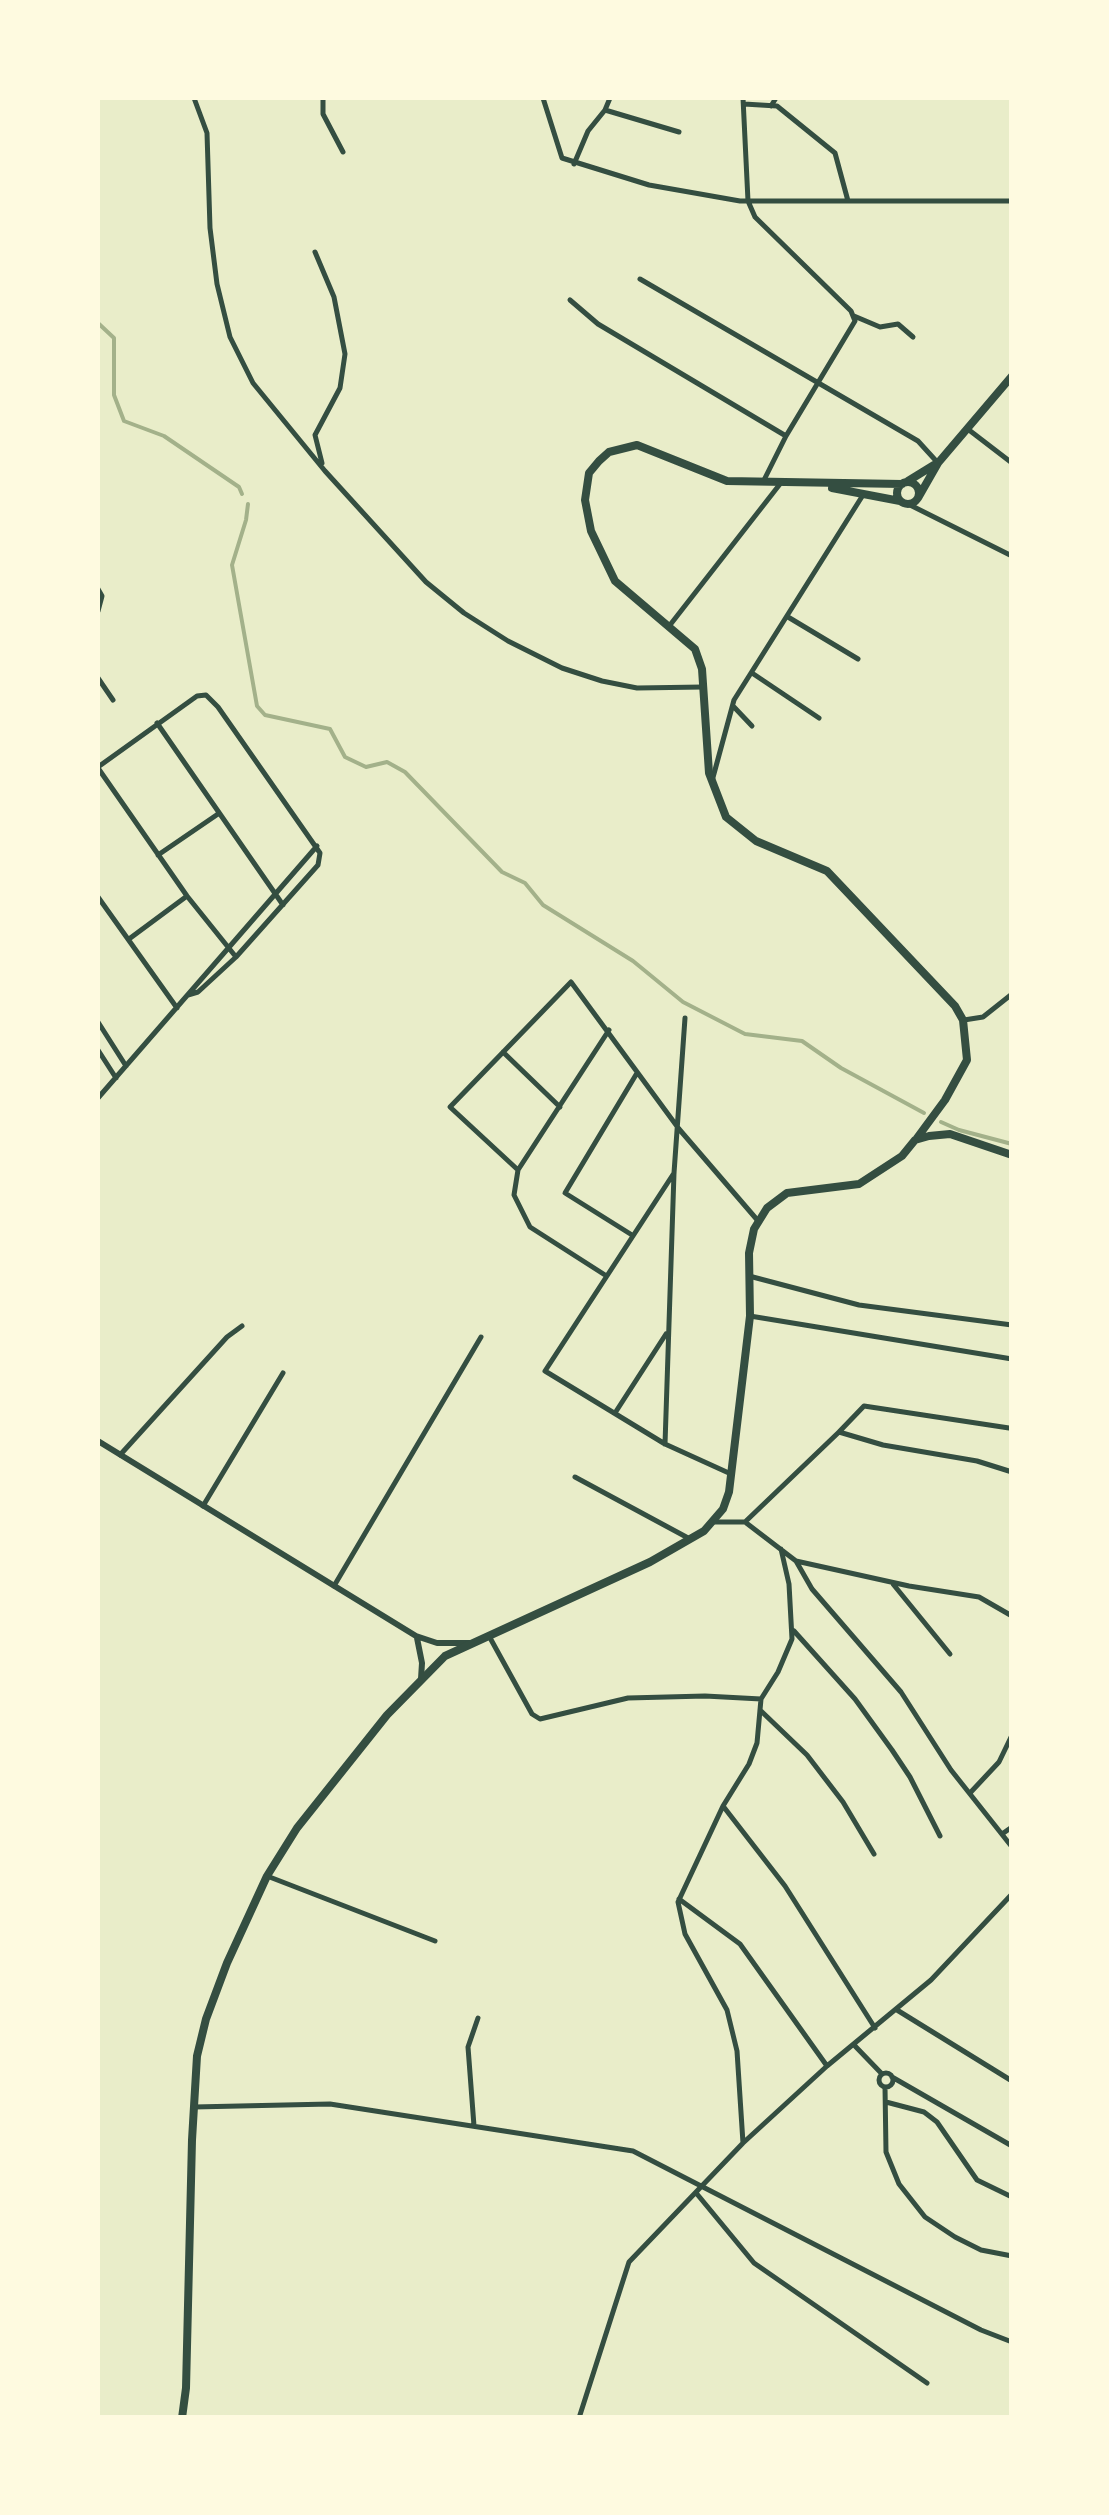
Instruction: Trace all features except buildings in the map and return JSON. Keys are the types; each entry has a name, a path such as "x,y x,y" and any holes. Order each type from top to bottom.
{"main road":[{"path":"812,484 904,502 918,498 938,463 1012,376"},
{"path":"182,2418 197,2056 227,1963 267,1876 325,1790 387,1715 445,1656 650,1562 712,1522 722,1510 731,1474 750,1316 749,1253 759,1222 767,1208 788,1193 859,1184 878,1175 915,1140 945,1100 967,1060 963,1020 955,1006 828,871 756,841 726,817 712,782 702,668 695,649 614,581 587,516 588,473 610,452 636,445 727,481 904,483 915,485 918,498"},
{"path":"904,502 897,492 904,483 938,463"},
{"path":"915,1140 950,1134 1012,1155"}],"street":[{"path":"194,98 207,133 210,228 217,284 230,336 253,384 325,471 426,582 464,613 508,640 562,668 602,681 636,688 703,688"},
{"path":"323,98 324,114 343,152"},
{"path":"543,98 562,158 649,185 748,201 1012,201"},
{"path":"574,164 588,131 610,98"},
{"path":"771,106 776,98"},
{"path":"848,200 835,153 776,106 744,100 748,201 755,216 854,316 880,327 898,324 914,337"},
{"path":"605,110 679,132"},
{"path":"315,252 334,297 345,354 340,388 315,436 325,471"},
{"path":"640,278 918,441 938,463"},
{"path":"570,300 598,324 786,436"},
{"path":"762,483 816,381 853,327 854,316"},
{"path":"969,430 1012,463"},
{"path":"670,625 780,484"},
{"path":"712,782 733,706 863,494"},
{"path":"904,502 1012,556"},
{"path":"98,589 102,596 98,611"},
{"path":"788,617 858,659"},
{"path":"752,674 819,718"},
{"path":"98,678 113,700"},
{"path":"188,995 198,992 236,957 318,865 320,858 317,846 212,700 206,695 197,696 98,767 236,957"},
{"path":"733,706 752,726"},
{"path":"158,723 283,905"},
{"path":"158,854 218,813"},
{"path":"98,1098 226,946 317,846"},
{"path":"129,939 188,896"},
{"path":"99,901 177,1008"},
{"path":"518,1170 450,1107 572,982 679,1129 759,1222"},
{"path":"963,1020 983,1017 1012,994"},
{"path":"666,1444 674,1173 685,1018"},
{"path":"98,1022 126,1066"},
{"path":"606,1275 530,1228 514,1195 518,1170 609,1030"},
{"path":"98,1050 116,1078"},
{"path":"503,1052 560,1106"},
{"path":"632,1236 565,1194 637,1073"},
{"path":"674,1173 545,1372 666,1444 731,1474"},
{"path":"749,1276 858,1305 1012,1326"},
{"path":"750,1316 1012,1359"},
{"path":"120,1454 227,1337 242,1326"},
{"path":"615,1414 668,1332"},
{"path":"334,1586 482,1336"},
{"path":"202,1506 283,1373"},
{"path":"745,1522 864,1406 1009,1428"},
{"path":"839,1432 884,1446 977,1461 1012,1472"},
{"path":"98,1441 416,1636 437,1642 470,1643"},
{"path":"575,1476 690,1539"},
{"path":"712,1522 745,1522 796,1561 979,1597 1012,1616"},
{"path":"743,2143 737,2051 727,2010 685,1934 679,1899 723,1806 749,1764 757,1743 761,1699 792,1639 789,1584 781,1550"},
{"path":"796,1561 812,1589 900,1692 1012,1847"},
{"path":"891,1582 950,1654"},
{"path":"792,1629 855,1699 883,1737 910,1777 940,1836"},
{"path":"489,1634 532,1714 540,1719 628,1698 761,1699"},
{"path":"416,1636 421,1680"},
{"path":"760,1710 807,1755 843,1802 874,1854"},
{"path":"970,1793 999,1762 1012,1736"},
{"path":"723,1806 785,1886 876,2028"},
{"path":"1002,1834 1012,1828"},
{"path":"267,1876 435,1940"},
{"path":"579,2418 629,2262 743,2143 930,1980 1012,1894"},
{"path":"679,1899 740,1944 827,2066"},
{"path":"896,2010 1012,2081"},
{"path":"474,2126 468,2047 478,2018"},
{"path":"854,2046 882,2074"},
{"path":"882,2074 888,2073 1012,2146"},
{"path":"882,2074 879,2081 885,2087 886,2152 899,2184 925,2217 980,2250 1012,2256"},
{"path":"885,2087 892,2083 892,2077"},
{"path":"886,2102 924,2112 937,2122 976,2180 1012,2197"},
{"path":"194,2106 330,2104 634,2150 700,2192 1012,2342"},
{"path":"700,2192 754,2262 926,2383"}],"waterway":[{"path":"98,323 114,338 114,395 124,421 164,436 239,487 242,494"},
{"path":"248,504 232,565 257,706 265,715 330,729 345,757 366,767 387,762 405,772 502,872 525,883 543,905 633,961 683,1002 745,1034 802,1041 841,1068 924,1113"},
{"path":"941,1122 1012,1144"}]}
